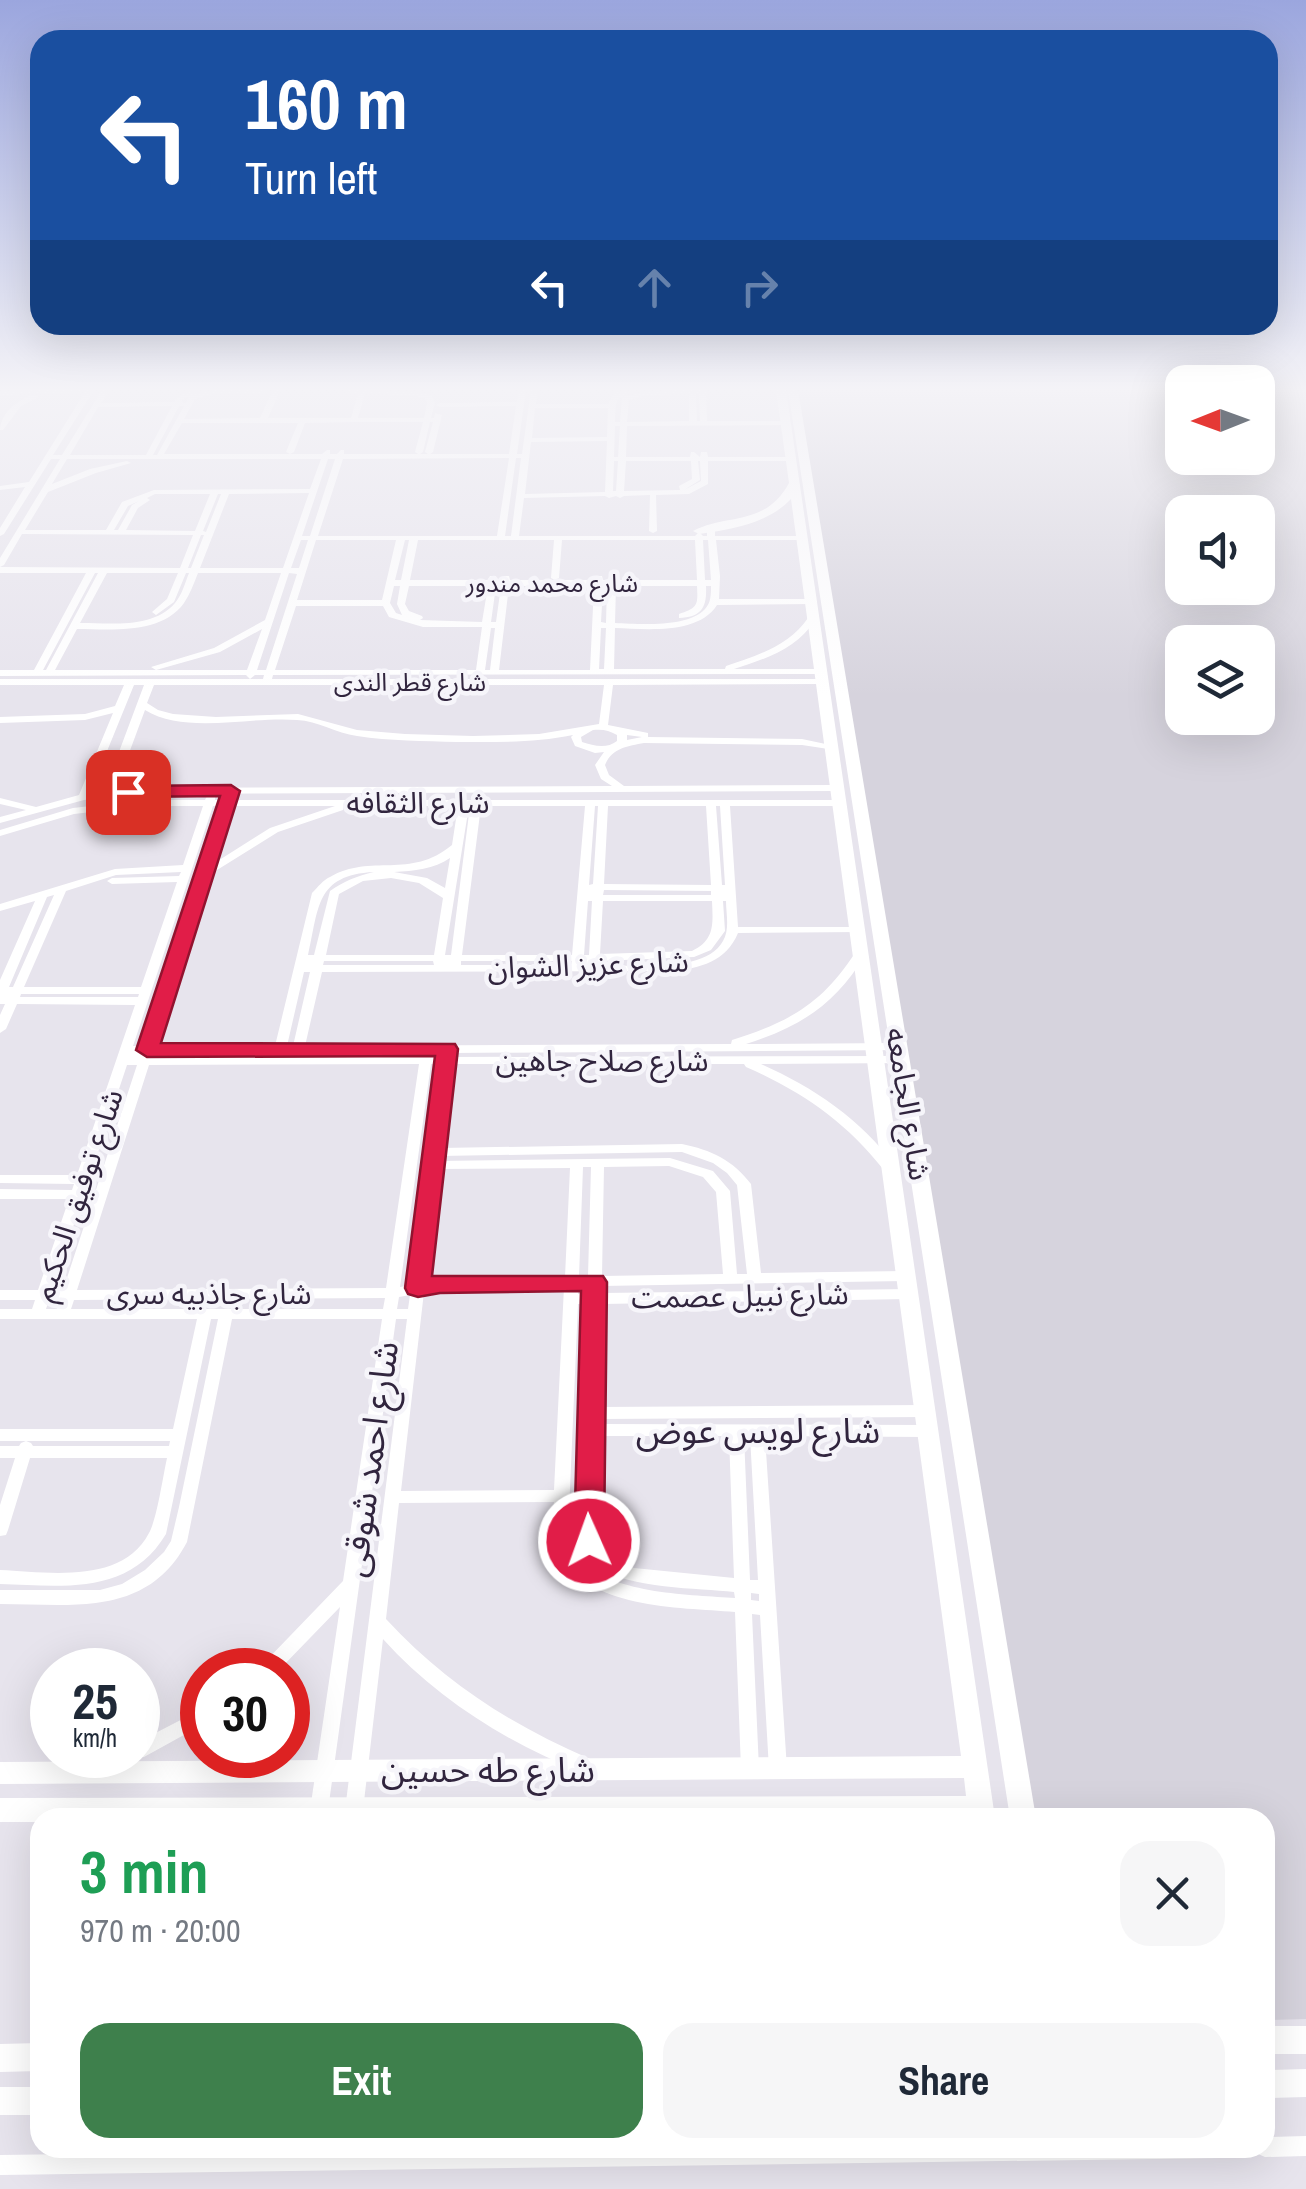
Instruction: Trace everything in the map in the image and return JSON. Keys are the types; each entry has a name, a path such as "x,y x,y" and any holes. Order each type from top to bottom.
{"street":[{"path":"4,492 23,498"},
{"path":"0,534 26,492"},
{"path":"44,492 0,571 301,574"},
{"path":"268,677 328,492"},
{"path":"502,535 508,492"},
{"path":"620,493 628,492"},
{"path":"516,535 521,493 653,496 684,492"},
{"path":"299,535 653,531 705,534 765,513 790,492"},
{"name":"شارع الجامعه","path":"794,492 818,677 838,728 832,748 838,796 981,1808"},
{"name":"شارع الجامعه","path":"807,492 838,728 899,1054 1022,1808"},
{"path":"76,622 127,625 160,618 180,605 187,573 219,493"},
{"path":"116,530 144,500 162,496 313,493 250,677"},
{"path":"653,496 653,531"},
{"path":"22,529 204,530"},
{"path":"611,622 686,616 702,602 705,534"},
{"path":"597,622 692,621 708,612 714,602 714,580 705,534"},
{"path":"516,535 558,538 800,534"},
{"path":"314,535 502,535"},
{"path":"401,538 386,603 388,612 405,622 500,622"},
{"path":"414,538 401,609 412,616 487,622"},
{"path":"555,578 558,538"},
{"path":"43,673 76,622 97,573"},
{"path":"43,673 97,573"},
{"path":"594,672 599,580"},
{"name":"شارع محمد مندور","path":"506,581 599,580"},
{"path":"603,726 612,580"},
{"name":"شارع محمد مندور","path":"391,581 714,580"},
{"path":"480,672 493,581"},
{"path":"494,672 506,581"},
{"path":"714,602 810,611 809,626 776,649 716,672"},
{"path":"292,603 386,603"},
{"path":"83,797 120,708 127,677 216,650 269,621"},
{"name":"شارع قطر الندى","path":"268,677 480,672 594,672 609,677 716,672 818,677"},
{"name":"شارع قطر الندى","path":"0,673 127,677 150,682 250,677"},
{"name":"شارع قطر الندى","path":"0,682 127,677 818,677"},
{"path":"108,793 150,682"},
{"path":"142,704 154,713 174,718 294,717 382,736 546,737 603,726 644,735 802,736 838,728"},
{"path":"0,720 95,716 120,708"},
{"path":"132,730 174,718"},
{"path":"56,719 98,723 110,731"},
{"path":"565,789 585,781 594,772 594,758 576,737 585,729"},
{"path":"618,731 623,738 603,757 600,770 609,781 628,789"},
{"path":"546,737 599,750 644,740 802,742 832,748"},
{"name":"شارع الثقافه","path":"0,820 108,793 229,797 628,789 838,796"},
{"name":"شارع الثقافه","path":"229,797 361,803 711,804 838,796"},
{"name":"شارع الثقافه","path":"0,833 57,815 107,806 211,797"},
{"name":"شارع توفيق الحكيم","path":"37,1314 211,797"},
{"name":"شارع توفيق الحكيم","path":"62,1314 229,797"},
{"path":"0,801 40,808"},
{"path":"204,875 274,830 361,803"},
{"path":"438,964 456,847 470,803"},
{"path":"455,964 470,803"},
{"path":"726,803 734,930 856,930"},
{"path":"577,963 596,804"},
{"path":"594,963 598,893 596,804"},
{"name":"شارع عزيز الشوان","path":"594,963 678,956 707,948 719,931 711,804"},
{"path":"280,1050 316,895 322,886 348,872 428,865 440,861 456,847"},
{"path":"0,908 122,879 185,873"},
{"path":"298,1050 331,900 342,886 371,877 402,876 430,882 448,896"},
{"path":"0,1029 10,997 60,893"},
{"path":"583,893 731,893"},
{"path":"0,917 41,899"},
{"path":"41,899 0,991 10,997 145,996"},
{"name":"شارع عزيز الشوان","path":"300,964 594,963 672,968 703,962 725,948 734,930"},
{"path":"721,1048 796,1020 826,1001 847,979 860,955"},
{"name":"شارع صلاح جاهين","path":"446,1055 721,1048 899,1054"},
{"name":"شارع صلاح جاهين","path":"145,1056 280,1050 426,1055"},
{"name":"شارع صلاح جاهين","path":"125,1056 446,1055 743,1062 874,1054"},
{"name":"شارع احمد شوقى","path":"319,1808 426,1055"},
{"name":"شارع احمد شوقى","path":"354,1808 446,1055"},
{"path":"743,1062 780,1076 844,1117 890,1169"},
{"path":"434,1158 682,1148 713,1156 744,1184 754,1279"},
{"path":"434,1158 670,1162 708,1174 717,1182 726,1201 730,1279"},
{"path":"578,1163 560,1535 565,1551 588,1578 625,1594 766,1608"},
{"path":"598,1163 586,1528 589,1541 606,1562 632,1575 765,1588"},
{"path":"0,1179 80,1187"},
{"path":"0,1194 80,1187"},
{"name":"شارع نبيل عصمت","path":"594,1290 730,1279 907,1285"},
{"name":"شارع نبيل عصمت","path":"418,1288 440,1284 572,1290 907,1285"},
{"name":"شارع جاذبيه سرى","path":"0,1295 393,1293 418,1288"},
{"name":"شارع جاذبيه سرى","path":"0,1314 415,1314"},
{"path":"0,1577 82,1578 120,1572 150,1549 158,1534 204,1314"},
{"path":"0,1598 100,1597 127,1589 151,1575 170,1557 187,1507 226,1314"},
{"path":"567,1390 591,1390"},
{"name":"شارع لويس عوض","path":"590,1422 924,1411"},
{"name":"شارع لويس عوض","path":"590,1422 757,1432 928,1431"},
{"path":"736,1431 750,1769"},
{"path":"757,1432 778,1769"},
{"path":"1,1443 30,1435 177,1443"},
{"path":"0,1530 30,1435"},
{"path":"1,1443 24,1452 177,1443"},
{"path":"393,1497 562,1496"},
{"path":"164,1506 187,1507"},
{"path":"947,1567 983,1568"},
{"path":"289,1648 352,1582"},
{"path":"378,1622 438,1682 485,1716 595,1770"},
{"name":"شارع طه حسين","path":"160,1772 976,1768"},
{"name":"شارع طه حسين","path":"0,1773 30,1773"},
{"name":"شارع طه حسين","path":"0,1810 30,1810"},
{"path":"1275,2040 1306,2040"},
{"path":"0,2058 30,2057"},
{"path":"1275,2084 1306,2083"},
{"path":"0,2101 30,2101"},
{"path":"1275,2147 1306,2146"},
{"path":"0,2166 544,2158"}],"shaded area":[{"path":"808,492 1306,492 1306,2019 1275,2020 1275,1808 1013,1808"}],"route":[{"path":"128,792 231,791 147,1050 447,1049 418,1288 440,1284 594,1282 586,1528 589,1541"}]}
